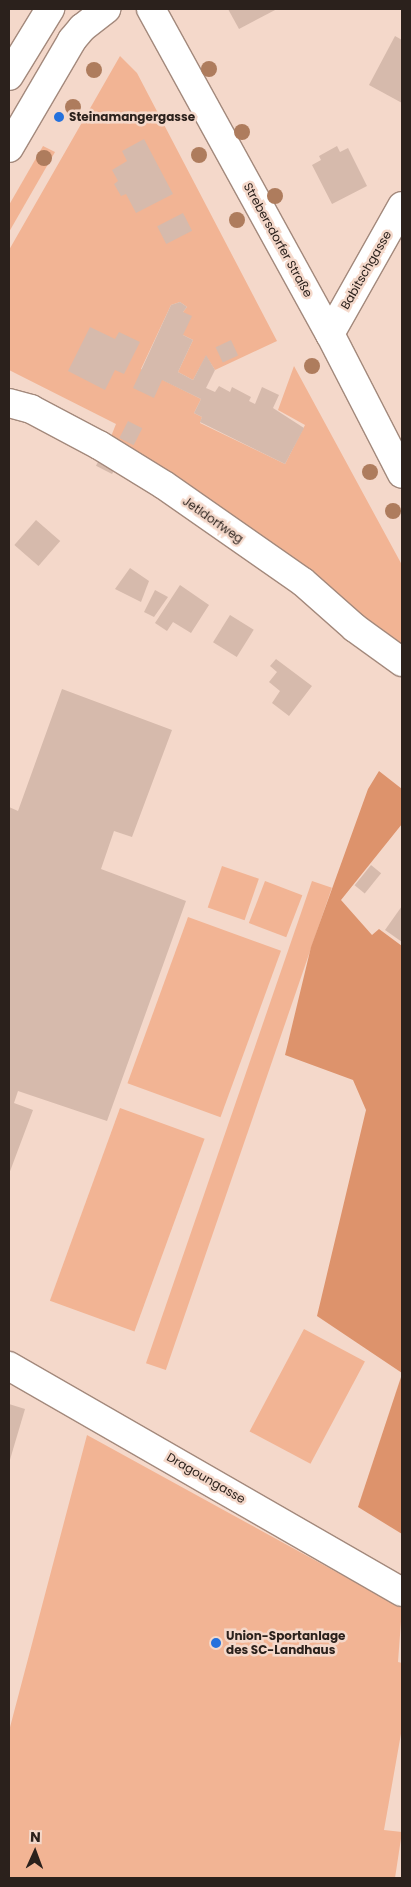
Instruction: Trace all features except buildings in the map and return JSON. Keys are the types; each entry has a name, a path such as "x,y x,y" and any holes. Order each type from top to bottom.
{"street":[{"path":"9,76 50,9"},
{"path":"9,148 72,40 82,28 106,9"},
{"name":"Strebersdorfer Straße","path":"151,9 330,334 402,474"},
{"name":"Babitschgasse","path":"330,334 402,206"},
{"name":"Jetldorfweg","path":"9,403 31,409 99,445 164,486 302,582 355,628 402,662"},
{"name":"Dragoungasse","path":"9,1366 402,1592"}],"shaded area":[{"path":"120,56 137,73 277,341 215,370 206,356 193,380 178,372 193,340 183,335 183,312 187,307 180,302 171,305 141,369 201,399 194,413 202,417 200,423 285,464 305,425 278,410 294,366 402,565 402,655 110,439 116,424 9,370 9,250"},
{"path":"43,146 55,152 9,232 9,205"},
{"path":"379,771 402,789 402,824 341,900 372,935 379,929 402,946 402,1373 317,1316 366,1110 353,1080 285,1055 311,947 368,789"},
{"path":"222,866 259,879 245,920 208,908"},
{"path":"265,881 302,895 286,937 249,923"},
{"path":"312,881 332,888 166,1370 146,1363"},
{"path":"188,917 281,951 220,1117 127,1083"},
{"path":"120,1108 205,1139 134,1331 50,1301"},
{"path":"304,1329 365,1361 310,1464 250,1431"},
{"path":"402,1374 402,1534 358,1507"},
{"name":"Union-Sportanlage des SC-Landhaus","path":"87,1435 402,1608 398,1662 402,1663 402,1728 384,1830 402,1832 395,1878 9,1878 9,1731"}],"place":[{"name":"Steinamangergasse","path":"59,117"},
{"name":"Union-Sportanlage des SC-Landhaus","path":"216,1643"}]}
